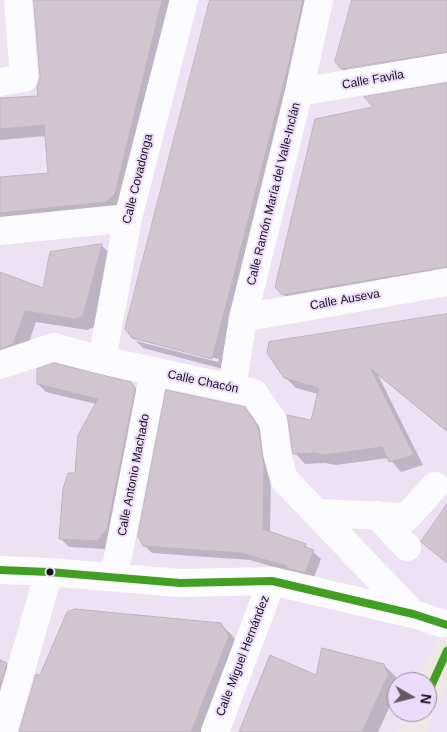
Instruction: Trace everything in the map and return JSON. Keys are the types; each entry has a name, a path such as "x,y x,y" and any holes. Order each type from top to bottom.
{"main road":[{"path":"437,673 447,651"}],"street":[{"path":"0,82 24,78 18,0"},
{"name":"Calle Covadonga","path":"102,360 128,218 184,0"},
{"name":"Calle Ramón María del Valle-Inclán","path":"232,388 243,318 299,92 319,0"},
{"name":"Calle Favila","path":"299,92 447,67"},
{"path":"0,230 128,218"},
{"name":"Calle Auseva","path":"243,318 447,282"},
{"name":"Calle Chacón","path":"0,365 54,347 154,372 254,393 273,421 277,454 284,479 414,614"},
{"name":"Calle Antonio Machado","path":"114,578 154,372"},
{"path":"318,513 407,517 435,486"},
{"path":"377,515 407,547"},
{"path":"0,570 49,572 180,583 272,581 414,614 447,625"},
{"path":"3,732 49,572"},
{"name":"Calle Miguel Hernández","path":"215,732 272,581"}],"building":[{"path":"34,0 162,0 115,194 106,202 0,213 0,177 48,173 44,125 0,129 0,98 38,96 37,87 40,77"},
{"path":"210,0 303,0 289,63 212,359 132,338 125,329"},
{"path":"352,0 447,0 447,52 341,69 335,62"},
{"path":"447,83 447,267 282,295 275,287 315,119 373,107 364,97"},
{"path":"102,244 83,316 75,319 25,311 13,344 0,349 0,272 43,288 50,252"},
{"path":"447,314 447,431 371,369 414,455 389,462 382,447 324,455 314,453 293,454 287,415 311,420 319,388 284,378 267,353 269,342"},
{"path":"54,363 131,382 135,388 107,529 97,541 59,539 63,489 68,473 75,473 78,435 98,399 37,384 37,369"},
{"path":"166,390 245,407 258,427 264,464 263,529 306,544 304,547 314,550 305,573 241,553 143,546 138,536"},
{"path":"447,504 447,563 421,542"},
{"path":"75,609 221,623 229,636 191,732 19,732 36,674 40,675 67,612"},
{"path":"322,648 384,664 387,677 362,732 239,732 270,655 316,675"},
{"path":"0,660 7,663 0,686"}],"transit line":[{"path":"0,570 49,572 180,583 272,581 413,614 447,625"},
{"path":"437,673 447,651"}]}
